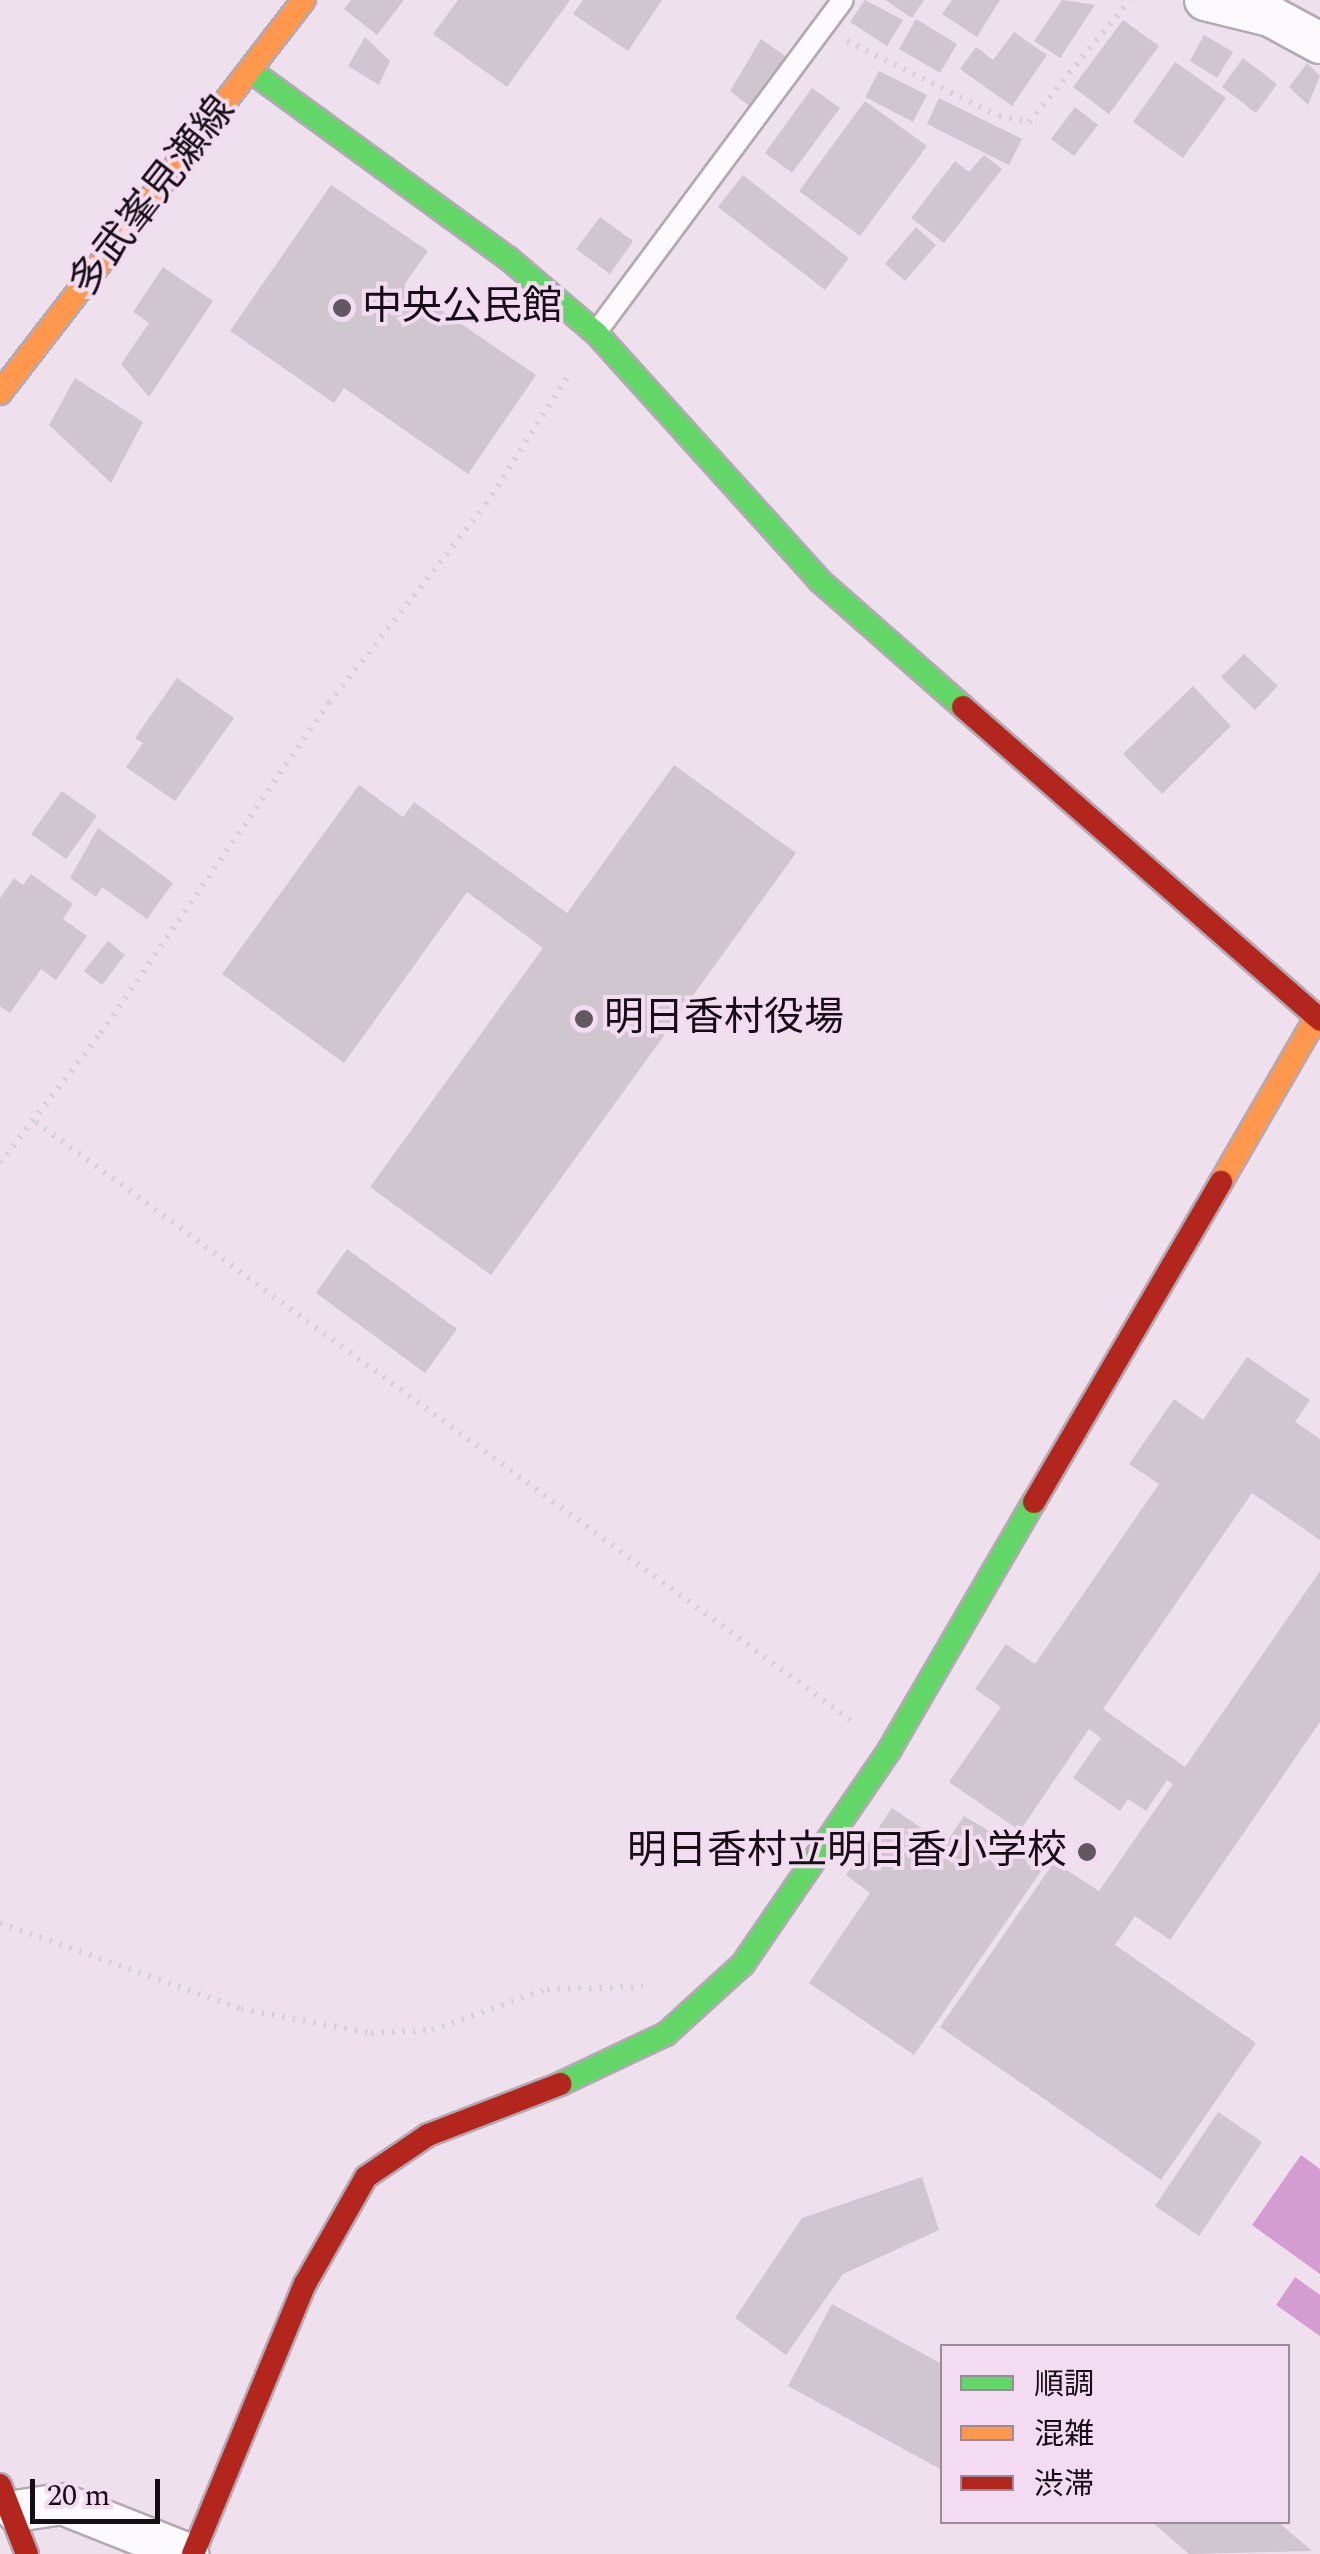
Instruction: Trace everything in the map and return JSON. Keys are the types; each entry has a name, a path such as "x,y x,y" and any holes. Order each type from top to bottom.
{"street":[{"name":"多武峯見瀬線","path":"0,393 304,0"},
{"path":"1204,0 1270,16 1320,43"},
{"path":"27,2554 8,2498 62,2504 190,2554 305,2284 366,2177 428,2135 626,2058 702,2005 743,1964 890,1749 1319,1018 820,580 596,333 509,259 251,71"}],"lane":[{"path":"596,333 842,0"}],"path":[{"path":"822,28 999,116 1029,122 1130,0"},
{"path":"0,1163 36,1122 329,703 486,504 596,333"},
{"path":"36,1122 890,1749"},
{"path":"0,1922 241,2009 371,2033 432,2030 520,1996 602,1984 702,2005"}],"shaded area":[{"path":"1301,2155 1320,2169 1320,2274 1252,2225"},
{"path":"1295,2277 1320,2295 1320,2336 1276,2305"}],"building":[{"path":"351,0 404,0 377,35 344,9"},
{"path":"458,0 570,0 507,87 433,34"},
{"path":"583,0 662,0 628,51 573,14"},
{"path":"865,0 903,20 887,46 850,22"},
{"path":"885,0 924,0 912,18"},
{"path":"952,0 1000,0 977,37 942,14"},
{"path":"1062,0 1095,5 1060,58 1034,41"},
{"path":"916,19 957,44 940,73 899,49"},
{"path":"1123,20 1159,46 1109,114 1073,87"},
{"path":"1014,32 1047,55 1012,106 960,69 976,47 993,60"},
{"path":"1204,35 1233,52 1217,78 1190,61"},
{"path":"365,37 390,61 379,85 348,66"},
{"path":"761,39 788,58 752,108 730,91"},
{"path":"1243,58 1277,84 1256,113 1222,87"},
{"path":"1175,62 1226,98 1183,158 1133,122"},
{"path":"1307,63 1320,76 1308,105 1289,87"},
{"path":"879,71 927,95 913,122 865,97"},
{"path":"812,88 840,108 792,173 765,153"},
{"path":"939,98 1022,139 1009,165 927,124"},
{"path":"865,101 927,146 860,236 799,191"},
{"path":"1075,107 1098,125 1074,156 1051,139"},
{"path":"984,155 1002,169 944,243 911,218 955,161 969,172"},
{"path":"743,175 849,258 825,290 718,207"},
{"name":"中央公民館","path":"331,185 428,251 404,285 536,375 468,474 344,388 334,403 230,331"},
{"path":"600,217 633,241 610,274 576,249"},
{"path":"916,227 936,245 905,281 885,264"},
{"path":"163,267 213,301 149,397 121,364 149,323 133,312"},
{"path":"75,378 143,422 111,483 49,425"},
{"path":"1244,654 1278,686 1255,710 1221,677"},
{"path":"177,678 234,718 175,801 126,767 143,743 135,738"},
{"path":"1193,686 1231,726 1162,794 1123,754"},
{"name":"明日香村役場","path":"674,765 796,853 491,1275 370,1187 543,948 467,892 344,1063 222,974 359,785 403,817 414,802 567,913"},
{"path":"62,791 97,816 66,859 31,834"},
{"path":"98,828 173,883 147,919 102,887 96,897 70,878"},
{"path":"31,874 73,904 63,919 87,936 56,980 41,969 10,1013 0,1006 0,898 14,878 23,885"},
{"path":"108,941 125,955 102,985 84,971"},
{"path":"347,1249 457,1329 425,1373 316,1293"},
{"path":"1247,1357 1310,1400 1295,1422 1320,1439 1320,1540 1252,1493 1103,1709 1185,1767 1320,1571 1320,1722 1170,1940 1135,1916 1115,1945 1256,2043 1161,2180 940,2027 1054,1862 1099,1891 1173,1784 1167,1780 1146,1811 1128,1799 1120,1811 1073,1778 1101,1738 1089,1729 1020,1831 949,1782 1001,1707 975,1689 1006,1644 1035,1664 1159,1484 1129,1464 1174,1399 1203,1420"},
{"path":"892,1808 945,1844 964,1816 1046,1864 914,2055 809,1983 870,1893 846,1875"},
{"path":"1218,2112 1262,2142 1199,2236 1155,2206"},
{"path":"922,2177 939,2230 843,2274 786,2355 735,2318 802,2218"},
{"path":"832,2304 940,2363 940,2469 788,2386"},
{"path":"1154,2524 1280,2524 1312,2551 1189,2554"}],"traffic: fast":[{"path":"251,71 509,259 596,333 820,581 963,707"},
{"path":"560,2084 666,2034 743,1964 890,1749 1034,1502"}],"traffic: slow":[{"path":"0,393 304,0"},
{"path":"1221,1182 1316,1018"}],"traffic: jam":[{"path":"963,707 1320,1020"},
{"path":"1034,1502 1221,1182"},
{"path":"193,2554 305,2284 366,2177 428,2135 560,2084"},
{"path":"0,2485 27,2554"}],"place":[{"name":"中央公民館","path":"342,308"},
{"name":"明日香村役場","path":"584,1019"},
{"name":"明日香村立明日香小学校","path":"1087,1852"}]}
